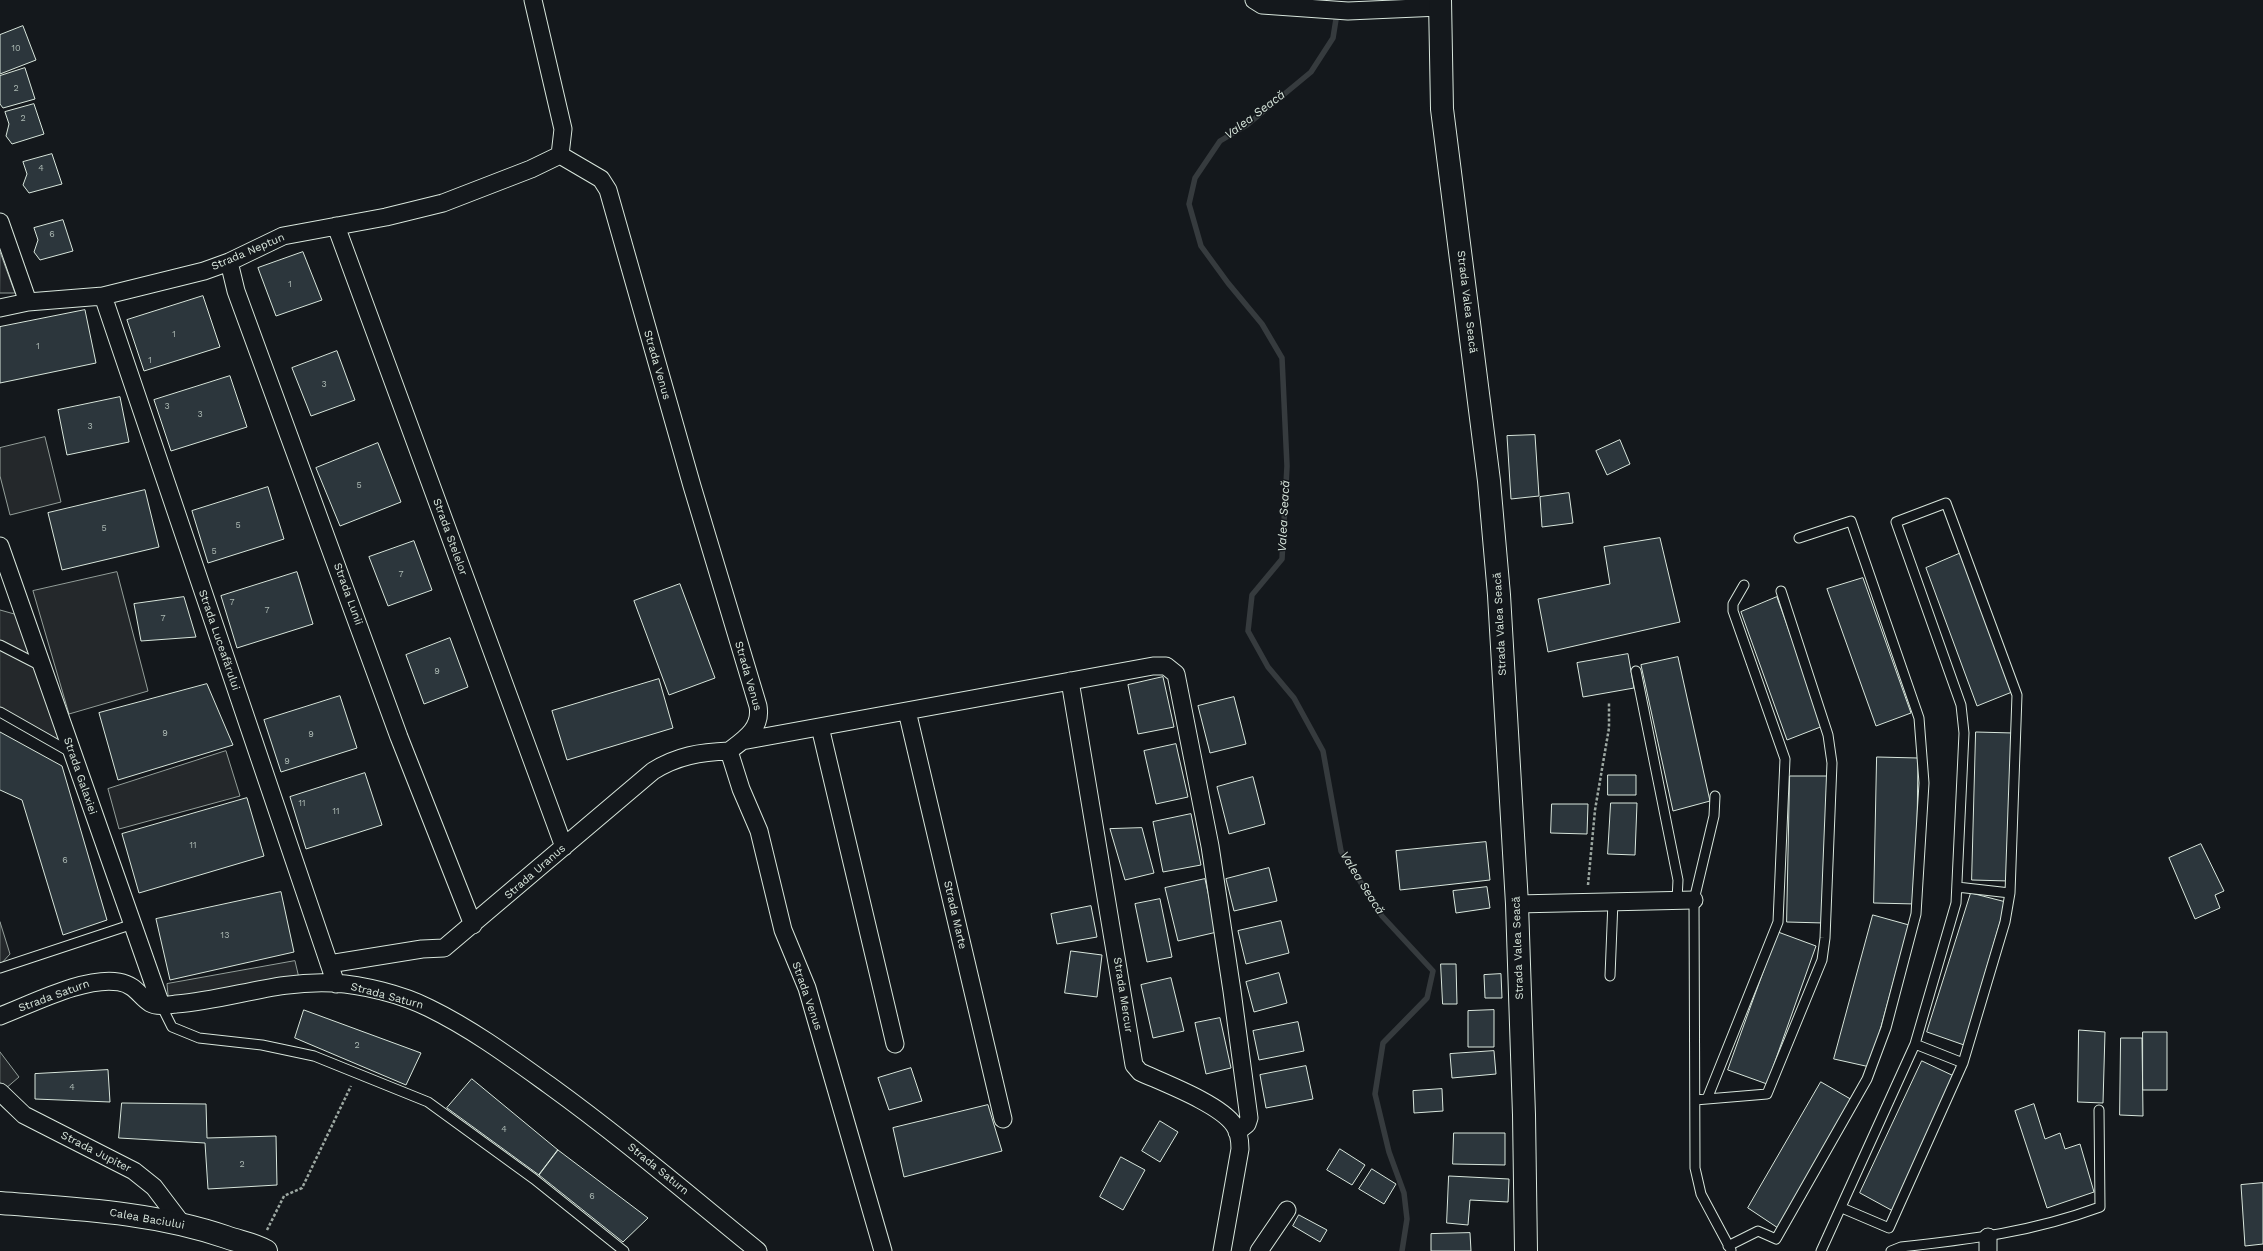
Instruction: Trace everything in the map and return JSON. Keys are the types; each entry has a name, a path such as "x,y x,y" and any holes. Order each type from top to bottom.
{"main road":[{"name":"Strada Valea Seacă","path":"1440,3 1442,109 1490,488 1499,595 1517,904 1524,1107 1526,1251"},
{"name":"Calea Baciului","path":"0,1203 133,1214 182,1224 263,1249"}],"street":[{"path":"533,0 563,129 560,155"},
{"path":"1254,0 1262,5 1322,11 1348,11 1440,3"},
{"name":"Strada Neptun","path":"0,308 28,302 103,296 158,283 229,262 283,236 443,203 531,169 560,155"},
{"name":"Strada Venus","path":"560,155 601,179 608,190 692,486 758,706 759,720 756,727 729,751 741,789 758,831 783,930 806,988 883,1251"},
{"path":"0,222 28,302"},
{"name":"Strada Stelelor","path":"336,226 564,847"},
{"name":"Strada Lunii","path":"229,262 236,291 397,730 473,925"},
{"name":"Strada Luceafărului","path":"103,296 336,984"},
{"name":"Strada Galaxiei","path":"0,546 161,1005"},
{"path":"742,741 1153,666 1166,666 1176,674 1210,846 1249,1118 1247,1124 1237,1132"},
{"name":"Strada Mercur","path":"1070,681 1134,1065 1140,1072 1217,1109 1228,1118 1237,1132 1240,1149 1222,1251"},
{"name":"Strada Marte","path":"907,711 1003,1119"},
{"path":"820,727 895,1044"},
{"name":"Strada Uranus","path":"329,964 422,949 444,948 653,771 668,761 704,752 729,751"},
{"path":"1517,904 1694,900"},
{"name":"Strada Saturn","path":"0,1016 82,984 101,980 120,982 130,986 150,1003 161,1005 191,1003 275,985 308,982 336,984 371,990 427,1006 490,1042 587,1113 758,1251"},
{"name":"Strada Jupiter","path":"0,1092 24,1115 134,1172 154,1187 182,1224"},
{"path":"1259,1251 1287,1210"}],"lane":[{"path":"1822,1251 1915,1044 1956,903 1964,733 1961,705 1896,522 1946,503 2018,695 2010,893 2005,922 1963,1063 1889,1228 1842,1208"},
{"path":"1715,796 1714,816 1694,900 1695,1168 1701,1194 1729,1248 1758,1231 1776,1239 1863,1086 1886,1028 1916,914 1924,783 1919,718 1851,521 1799,538"},
{"path":"1707,1099 1778,922 1785,759 1733,610 1733,604 1744,585"},
{"path":"1695,1100 1767,1094 1822,960 1825,938 1832,763 1828,735 1781,591"},
{"path":"0,645 42,667"},
{"path":"1636,671 1678,880 1677,900"},
{"path":"0,712 72,753"},
{"path":"1957,887 2010,893"},
{"path":"1610,976 1613,901"},
{"path":"0,968 132,924"},
{"path":"161,1005 172,1027 199,1038 262,1045 314,1056 428,1102 534,1179 624,1251"},
{"path":"1915,1044 1963,1063"},
{"path":"1891,1251 1901,1247 1988,1244 2100,1207 2099,1110"}],"path":[{"path":"1586,902 1595,810 1609,728 1609,702"},
{"path":"263,1249 284,1196 302,1188 356,1074"}],"shaded area":[{"path":"0,252 15,293 0,293"},
{"path":"45,437 61,502 10,515 0,476 0,448"},
{"path":"117,572 148,691 69,714 33,591"},
{"path":"0,610 25,617 72,753 0,712"},
{"path":"226,751 240,796 119,829 108,789"},
{"path":"0,922 10,954 0,965"},
{"path":"295,961 299,978 169,1005 167,984"},
{"path":"0,1052 19,1077 5,1089 0,1084"}],"building":[{"path":"23,26 36,60 0,74 0,35"},
{"path":"25,68 35,99 3,108 0,104 0,76"},
{"path":"34,104 44,134 12,144 6,136 9,124 5,112"},
{"path":"52,154 62,184 29,193 23,185 27,174 23,162"},
{"path":"63,220 73,251 40,260 34,252 38,240 34,228"},
{"path":"303,252 322,300 276,316 258,268"},
{"path":"203,296 220,347 144,371 127,320"},
{"path":"85,310 96,363 0,383 0,327"},
{"path":"337,351 355,400 311,416 292,368"},
{"path":"230,376 247,427 171,451 154,400"},
{"path":"120,397 129,442 67,455 58,410"},
{"path":"1535,435 1539,496 1511,499 1507,436"},
{"path":"1620,440 1630,464 1607,475 1596,451"},
{"path":"378,443 401,502 340,526 316,468"},
{"path":"268,487 284,539 208,563 192,511"},
{"path":"145,490 159,547 62,570 48,513"},
{"path":"1569,493 1573,523 1542,527 1540,497"},
{"path":"1660,538 1680,622 1548,652 1538,599 1610,584 1604,547"},
{"path":"414,541 432,590 388,606 369,557"},
{"path":"1961,553 2012,692 1977,706 1926,568"},
{"path":"297,572 313,624 237,648 221,596"},
{"path":"1863,578 1911,713 1876,726 1827,589"},
{"path":"680,584 715,678 669,695 634,601"},
{"path":"184,597 196,637 141,641 134,604"},
{"path":"1777,597 1823,726 1787,740 1741,612"},
{"path":"450,638 468,687 424,704 406,655"},
{"path":"1628,654 1634,688 1583,697 1577,663"},
{"path":"1678,657 1710,801 1673,811 1641,665"},
{"path":"1163,677 1174,727 1138,734 1128,685"},
{"path":"659,679 673,728 567,760 552,711"},
{"path":"207,684 233,745 118,780 99,713"},
{"path":"340,696 357,748 281,772 264,720"},
{"path":"1234,697 1246,744 1210,753 1198,706"},
{"path":"0,732 62,766 107,920 63,935 22,800 0,790"},
{"path":"1976,732 2013,733 2009,881 1972,880"},
{"path":"1176,744 1188,797 1156,804 1144,751"},
{"path":"1877,757 1918,758 1916,904 1874,903"},
{"path":"365,773 382,825 306,849 290,797"},
{"path":"1608,775 1636,775 1636,795 1608,795"},
{"path":"1790,776 1828,776 1824,923 1787,922"},
{"path":"1253,777 1265,824 1229,834 1217,787"},
{"path":"247,798 264,856 139,893 122,834"},
{"path":"1611,803 1637,803 1635,855 1608,854"},
{"path":"1552,804 1588,804 1587,834 1551,833"},
{"path":"1191,814 1201,865 1163,872 1153,822"},
{"path":"1142,828 1154,873 1125,880 1110,829"},
{"path":"1486,842 1490,880 1400,890 1396,851"},
{"path":"2201,844 2224,891 2215,895 2220,908 2195,919 2169,858"},
{"path":"1269,868 1277,901 1234,911 1226,879"},
{"path":"1205,879 1217,932 1178,941 1165,888"},
{"path":"1487,887 1490,908 1456,913 1453,891"},
{"path":"281,892 294,952 170,980 156,919"},
{"path":"1971,893 2006,902 1964,1045 1927,1032"},
{"path":"1160,899 1172,957 1147,962 1135,904"},
{"path":"1091,906 1097,937 1057,944 1051,914"},
{"path":"1873,915 1909,925 1870,1067 1834,1059"},
{"path":"1281,921 1289,953 1246,964 1238,931"},
{"path":"1778,932 1816,946 1767,1084 1728,1070"},
{"path":"1071,951 1102,955 1097,997 1065,993"},
{"path":"1441,964 1456,964 1457,1004 1443,1004"},
{"path":"1279,973 1287,1003 1254,1012 1246,982"},
{"path":"1501,974 1502,998 1485,998 1484,975"},
{"path":"1171,978 1184,1031 1153,1038 1141,985"},
{"path":"304,1010 421,1053 406,1085 295,1038"},
{"path":"1494,1010 1494,1047 1468,1047 1468,1011"},
{"path":"1220,1018 1231,1068 1206,1074 1195,1023"},
{"path":"1298,1022 1304,1051 1259,1060 1253,1031"},
{"path":"2079,1030 2105,1032 2103,1103 2078,1102"},
{"path":"2143,1032 2167,1032 2167,1090 2143,1090"},
{"path":"2121,1038 2142,1038 2143,1116 2120,1115"},
{"path":"1494,1051 1496,1074 1452,1078 1450,1054"},
{"path":"1922,1061 1956,1077 1893,1211 1860,1193"},
{"path":"1306,1066 1313,1099 1266,1108 1260,1075"},
{"path":"911,1068 922,1101 889,1110 878,1078"},
{"path":"108,1070 110,1102 35,1099 35,1074"},
{"path":"472,1079 558,1150 539,1175 447,1108"},
{"path":"1821,1082 1854,1101 1778,1228 1748,1208"},
{"path":"1442,1089 1443,1111 1414,1113 1413,1091"},
{"path":"122,1103 206,1104 207,1138 276,1136 277,1185 208,1189 205,1143 119,1138"},
{"path":"2034,1104 2045,1139 2060,1133 2065,1149 2080,1144 2094,1192 2047,1208 2015,1111"},
{"path":"988,1105 1002,1151 904,1177 893,1128"},
{"path":"1160,1121 1178,1132 1160,1162 1142,1151"},
{"path":"1454,1133 1505,1133 1505,1165 1453,1164"},
{"path":"1340,1149 1365,1165 1352,1185 1327,1170"},
{"path":"558,1150 648,1218 623,1242 539,1175"},
{"path":"1121,1157 1145,1170 1123,1210 1100,1197"},
{"path":"1372,1169 1396,1184 1384,1204 1359,1189"},
{"path":"1449,1176 1509,1179 1508,1202 1470,1200 1468,1225 1447,1223"},
{"path":"2263,1183 2263,1244 2245,1246 2241,1185"},
{"path":"1299,1215 1327,1230 1320,1242 1293,1226"},
{"path":"1470,1233 1471,1251 1431,1251 1431,1234"}],"waterway":[{"name":"Valea Seacă","path":"1337,13 1333,38 1311,72 1247,125 1220,141 1195,178 1189,204 1201,246 1228,283 1262,324 1282,358 1287,466 1282,559 1252,595 1248,631 1268,667 1294,698 1323,751 1341,851 1382,916 1433,971 1427,998 1383,1043 1375,1094 1389,1152 1404,1193 1407,1219 1402,1251"}]}
